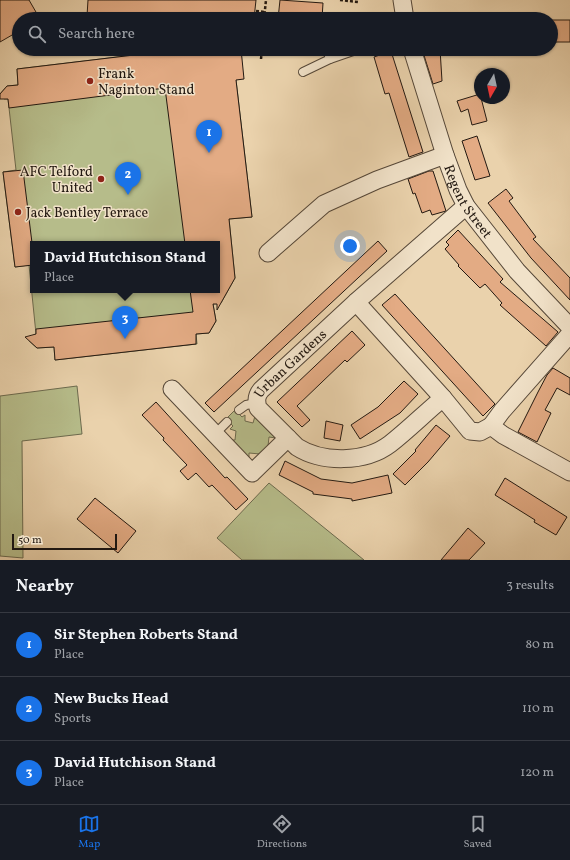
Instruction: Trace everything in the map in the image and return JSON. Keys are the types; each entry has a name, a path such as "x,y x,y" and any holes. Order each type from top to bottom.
{"street":[{"path":"402,0 404,12"},
{"name":"Regent Street","path":"414,56 445,154 458,190 466,206 517,271 570,327"},
{"path":"268,253 324,204 377,180 445,154"},
{"name":"Urban Gardens","path":"443,398 389,445 378,451 350,458 321,457 304,452 297,447 258,408 256,403 257,395 261,390 356,302 466,206"},
{"path":"356,302 443,398 470,431 480,432 491,426 502,411 570,334"},
{"path":"172,389 221,428 252,472 288,438"},
{"path":"491,426 503,435 570,472"}],"lane":[{"path":"303,72 339,56"},
{"path":"239,410 246,405 256,403"}],"path":[{"path":"256,11 265,12 266,0"},
{"path":"340,0 358,2"}],"green space":[{"path":"126,56 240,56 236,80 252,217 229,219 235,278 221,303 213,304 216,321 209,333 196,334 197,344 55,360 54,347 37,348 29,341 32,336 36,334 32,293 220,293 220,241 30,241 30,275 29,265 15,267 3,172 16,170 8,99 4,99 0,94 7,86 18,85 17,69"},
{"path":"77,386 82,434 22,441 23,558 0,556 0,396"},
{"path":"235,410 242,417 245,415 245,421 253,423 255,416 276,438 269,437 268,446 260,454 249,453 249,461 230,440 235,440 236,431 230,429 233,426 226,419"},
{"path":"269,483 364,560 242,560 217,538"}],"building":[{"path":"0,0 29,0 36,12 12,12 12,35 0,42"},
{"path":"88,0 256,0 255,12 87,12"},
{"path":"280,0 323,3 322,12 279,12"},
{"path":"558,20 570,20 570,42 558,42"},
{"path":"126,56 242,56 244,79 236,80 252,217 229,219 235,278 217,310 217,304 213,304 216,321 209,333 196,334 196,344 55,360 54,347 37,348 25,337 36,334 36,329 193,312 190,293 220,293 220,241 185,241 165,88 9,108 8,99 0,99 0,94 7,86 18,85 17,69"},
{"path":"393,56 423,152 409,157 389,93 385,94 374,57"},
{"path":"424,56 440,56 442,81 433,84"},
{"path":"474,96 474,104 483,104 487,121 472,125 468,109 461,112 457,101"},
{"path":"477,136 490,176 475,180 462,141"},
{"path":"23,170 32,241 30,241 30,265 15,267 3,172"},
{"path":"429,171 433,171 446,211 432,215 430,210 422,213 408,179"},
{"path":"506,189 513,198 509,201 536,237 533,239 570,278 570,300 531,258 488,203"},
{"path":"458,230 503,279 500,282 558,332 546,346 500,305 502,303 485,284 480,288 458,266 459,265 445,249 449,245 446,242"},
{"path":"378,241 387,251 214,412 205,403"},
{"path":"395,294 495,404 483,416 382,305"},
{"path":"352,331 365,345 347,362 345,360 297,406 310,420 302,427 277,402"},
{"path":"553,368 570,378 570,395 557,388 545,410 551,413 537,442 518,432 547,375"},
{"path":"404,381 418,394 400,413 360,439 351,425 378,407"},
{"path":"156,402 225,478 227,477 248,499 236,510 212,485 209,487 196,473 188,480 180,471 187,465 142,415"},
{"path":"326,421 343,425 340,441 324,438"},
{"path":"436,425 450,436 428,462 405,485 393,474 416,451 415,450"},
{"path":"285,461 321,479 352,483 388,475 392,493 352,501 352,499 313,494 313,492 279,475"},
{"path":"505,478 567,517 556,535 495,495"},
{"path":"95,498 136,531 118,553 77,519"},
{"path":"468,528 485,543 469,560 441,560"}],"place":[{"name":"Frank Naginton Stand","path":"90,81"},
{"name":"Sir Stephen Roberts Stand","path":"209,153"},
{"name":"AFC Telford United","path":"101,179"},
{"name":"New Bucks Head","path":"128,195"},
{"name":"Jack Bentley Terrace","path":"18,212"},
{"name":"David Hutchison Stand","path":"125,339"}]}
